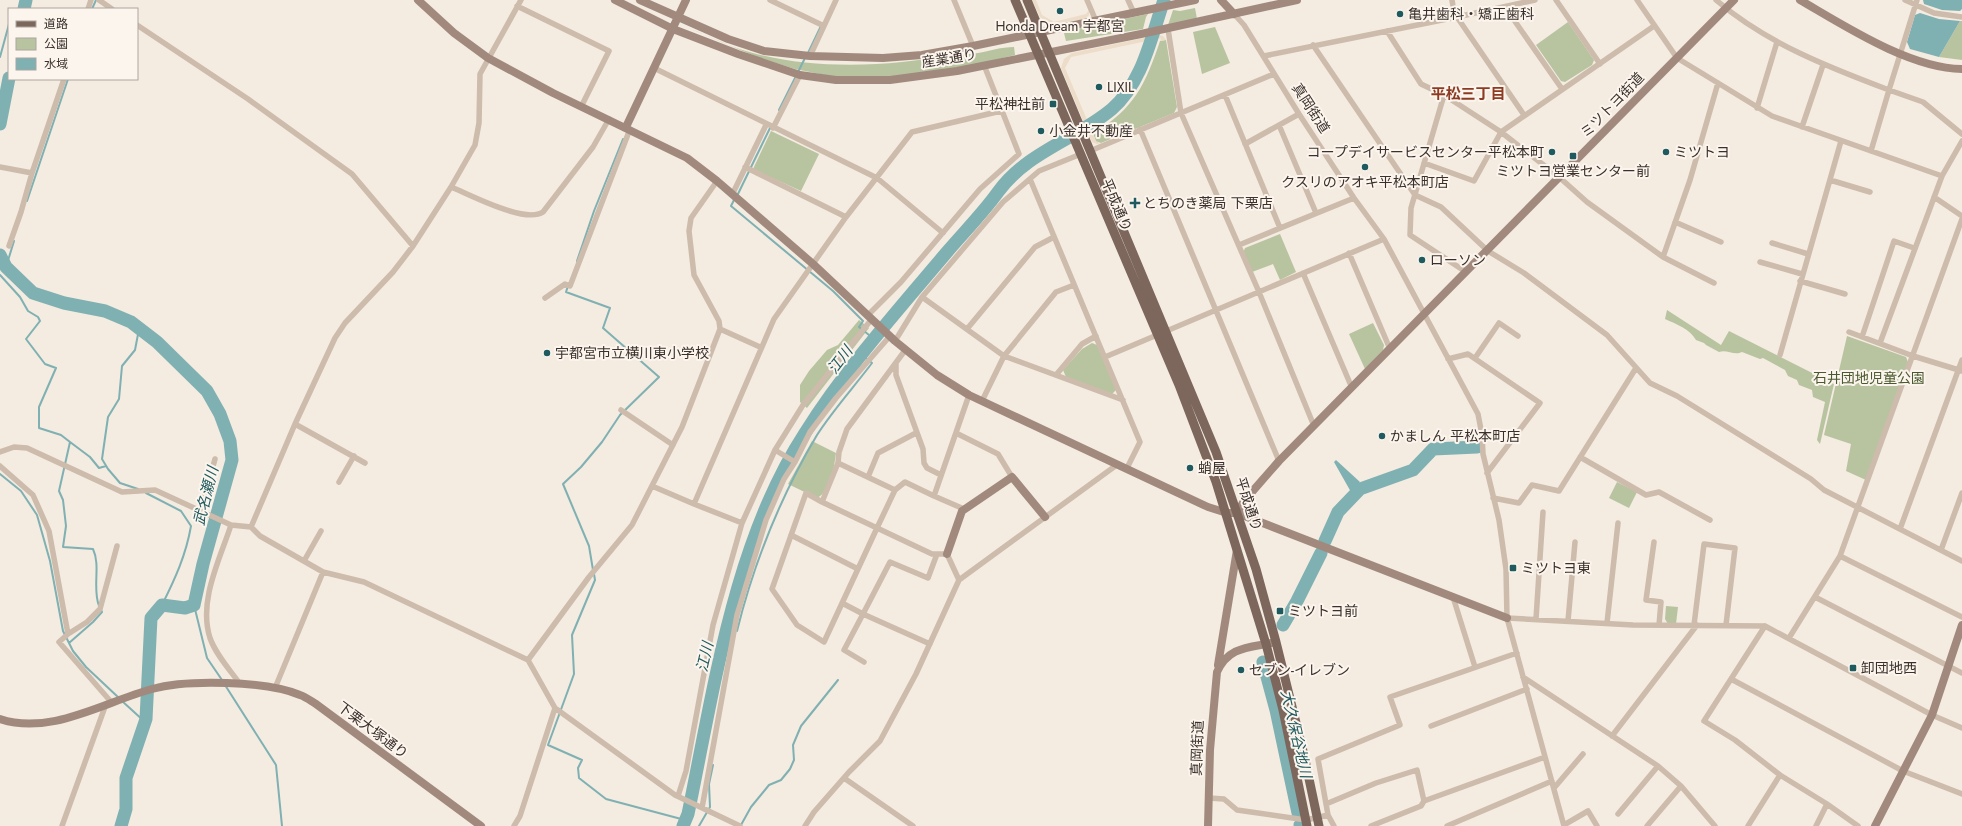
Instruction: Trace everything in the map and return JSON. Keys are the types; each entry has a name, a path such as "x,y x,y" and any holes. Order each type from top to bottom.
{"main road":[{"path":"1015,0 1068,125 1080,140"},
{"path":"1027,0 1077,119 1080,140"},
{"name":"平成通り","path":"1080,140 1157,335 1256,568 1276,642 1318,822"},
{"name":"平成通り","path":"1085,153 1166,330 1216,452 1232,513 1237,548 1266,644 1286,724 1306,823"}],"street":[{"path":"99,0 111,8"},
{"path":"251,527 295,424 335,338 345,323 393,272 413,246 451,187 475,145 479,123 480,74 521,0"},
{"name":"産業通り","path":"615,0 673,28 738,54 800,75 836,80 890,80 984,65 1049,51 1142,34 1297,0"},
{"name":"産業通り","path":"640,0 728,39 764,51 810,56 883,58 922,55 973,46 1195,0"},
{"path":"545,298 565,284 570,286 628,128 686,0"},
{"path":"770,0 824,26"},
{"path":"810,56 836,0"},
{"path":"954,0 973,46"},
{"path":"1087,0 1096,21"},
{"path":"1128,0 1134,12"},
{"name":"真岡街道","path":"1221,0 1244,25 1299,114 1354,198 1384,239 1478,414 1487,473 1499,520 1506,569 1507,618 1564,826"},
{"path":"1452,0 1454,12 1457,17 1524,115"},
{"path":"1264,56 1535,0"},
{"path":"1556,0 1600,64"},
{"path":"1637,0 1677,58 1757,108 1772,116 1942,176"},
{"path":"1716,0 1777,42 1823,65 1923,102 1962,134"},
{"name":"ミツトヨ街道","path":"1232,513 1279,461 1488,251 1734,0"},
{"path":"1800,0 1899,54 1940,67 1962,69"},
{"path":"1905,0 1916,3 1934,13 1962,17"},
{"path":"418,1 454,33 488,58 526,80 608,120 628,128 687,158 717,181 813,264 870,319 891,337 937,375 969,395 1208,507 1232,513 1507,618 1659,625 1765,626 1932,715 1962,728"},
{"path":"1871,151 1899,54 1916,3"},
{"path":"517,6 609,51 581,107"},
{"path":"1505,7 1562,89"},
{"path":"138,26 233,88 352,174 413,246"},
{"path":"1424,163 1474,181 1501,132 1654,26"},
{"path":"1166,29 1181,113 1259,292 1314,426"},
{"path":"1387,31 1421,84 1444,95 1501,132 1559,177 1587,202 1663,257 1714,283"},
{"path":"1757,108 1777,42"},
{"path":"1313,45 1415,195 1446,210 1488,251 1524,273 1607,335 1650,383 1677,396 1811,479 1824,490 1962,561"},
{"path":"678,796 686,771 713,625 742,523 775,450 803,405 870,319 980,189 1019,154 984,65"},
{"path":"1802,127 1823,65"},
{"path":"654,68 766,125 877,178 943,232"},
{"path":"701,807 736,615 766,520 784,479 795,462 810,432 836,398 891,337 922,297 1003,202 1039,171 1274,74"},
{"path":"773,128 800,75"},
{"path":"9,246 64,80"},
{"path":"1663,257 1690,180 1718,83"},
{"path":"1225,95 1280,228"},
{"path":"1444,95 1411,208 1410,236 1466,272"},
{"path":"694,504 774,318 846,217 912,132 1001,111"},
{"path":"1245,144 1299,114"},
{"path":"451,187 514,213 537,216 544,212 593,147 608,120"},
{"path":"732,195 766,125"},
{"path":"1279,125 1316,213"},
{"path":"1140,129 1279,461"},
{"path":"1780,355 1841,141"},
{"path":"1880,343 1942,176 1962,141"},
{"path":"0,167 32,173"},
{"path":"745,168 846,217"},
{"path":"1030,178 1140,442 1127,468"},
{"path":"1830,180 1870,192"},
{"path":"528,660 588,577 632,526 682,427 720,329 719,321 694,275 689,231 692,218 717,181"},
{"path":"1934,197 1962,216"},
{"path":"1238,245 1354,198"},
{"path":"1789,638 1840,556 1859,508 1962,219"},
{"path":"1675,222 1721,242"},
{"path":"967,329 1035,247 1054,237"},
{"path":"1105,357 1384,239"},
{"path":"1862,337 1894,241 1914,248"},
{"path":"1772,243 1808,254"},
{"path":"1349,254 1390,349"},
{"path":"1760,262 1802,274"},
{"path":"1303,273 1352,388"},
{"path":"1800,282 1845,294"},
{"path":"982,401 1004,356 1056,292 1074,285"},
{"path":"922,297 1004,356 1123,400"},
{"path":"1475,358 1499,323 1518,336"},
{"path":"720,329 760,348"},
{"path":"1849,332 1913,356 1960,371"},
{"path":"1056,375 1082,344 1096,336"},
{"path":"822,502 838,463 839,452 847,429 906,349"},
{"path":"1448,359 1468,354 1540,403 1487,473"},
{"path":"1900,529 1960,371 1962,360"},
{"path":"896,363 896,375 923,449 924,463 927,468 941,475"},
{"path":"1493,498 1519,503 1532,486 1559,491 1636,368"},
{"path":"934,496 969,395"},
{"path":"621,410 673,445"},
{"path":"295,424 366,463"},
{"path":"868,477 878,453 916,433"},
{"path":"956,433 998,454 1012,476 1045,517"},
{"path":"0,452 14,447 27,448 122,492 155,490 203,510 229,523 251,527 260,536 323,572 364,582 528,660 555,708 678,796 740,826"},
{"path":"775,450 795,462"},
{"path":"339,482 354,456"},
{"path":"1580,457 1646,495 1659,492 1710,520"},
{"path":"203,510 215,459"},
{"path":"838,463 896,490"},
{"path":"805,826 814,812 844,778 880,741 916,674 959,580 1118,464"},
{"path":"0,466 32,495 49,531 68,634"},
{"path":"959,580 947,554 964,509 1012,476"},
{"path":"947,554 932,554 877,528 822,502 806,493 772,589 798,625 824,642 877,528 896,490 905,482 964,509"},
{"path":"652,486 742,523"},
{"path":"1941,550 1962,492"},
{"path":"1536,619 1544,512"},
{"path":"229,523 209,593 207,613 210,638 238,684"},
{"path":"1607,623 1618,523"},
{"path":"304,561 321,531"},
{"path":"791,535 858,569"},
{"path":"1568,621 1575,542"},
{"path":"1654,542 1646,600 1661,602 1659,625"},
{"path":"1612,736 1695,625 1704,544 1735,548 1726,625"},
{"path":"109,704 59,642 68,634 87,622 100,609 117,546"},
{"name":"真岡街道","path":"1208,826 1212,713 1237,548"},
{"path":"864,662 844,650 890,562 928,578 937,554"},
{"path":"1840,556 1962,617"},
{"path":"275,688 323,572"},
{"path":"1453,597 1475,667"},
{"path":"1815,597 1962,673"},
{"path":"842,603 930,644"},
{"path":"1875,826 1932,715 1962,625"},
{"path":"1765,626 1704,721 1735,740 1780,775 1827,804 1858,826"},
{"name":"真岡街道","path":"1217,672 1221,663 1230,653 1276,642"},
{"path":"1334,826 1328,815 1318,758 1400,725 1390,697 1517,653"},
{"path":"1523,677 1658,766 1681,786 1715,826"},
{"path":"1731,678 1903,771 1962,794"},
{"name":"下栗大塚通り","path":"109,704 154,688 210,682 275,688 300,695 316,704 481,826"},
{"path":"1432,726 1527,689"},
{"path":"0,719 15,724 51,723 109,704"},
{"path":"62,826 109,704"},
{"path":"514,826 520,816 555,708"},
{"path":"1554,788 1583,754"},
{"path":"1371,826 1421,806 1424,801 1545,757"},
{"path":"1618,814 1658,766"},
{"path":"1326,804 1376,783 1417,770 1424,801"},
{"path":"1748,826 1780,775"},
{"path":"844,778 913,826"},
{"path":"1447,826 1552,781"},
{"path":"1647,826 1681,786"},
{"path":"1209,798 1224,799 1237,810 1306,823 1318,822 1328,815"},
{"path":"1816,826 1827,804"},
{"path":"1564,826 1588,811 1597,826"}],"green space":[{"path":"1195,8 1197,19 1168,25 1173,10 1180,11"},
{"path":"1148,14 1143,29 1066,41 1064,33 1071,30"},
{"path":"1960,21 1962,21 1962,60 1939,57"},
{"path":"1568,22 1594,60 1592,65 1565,82 1561,81 1536,45"},
{"path":"1215,27 1230,63 1202,74 1193,32"},
{"path":"1166,40 1177,107 1174,113 1101,143 1096,142 1093,133 1119,115 1129,105 1143,83 1160,41"},
{"path":"730,45 745,51 789,61 846,65 884,64 978,53 1009,47 1014,47 1015,55 966,67 894,77 835,77 795,69 757,57"},
{"path":"771,131 819,154 801,191 753,169"},
{"path":"1280,234 1296,272 1280,280 1273,264 1252,272 1243,253 1245,248"},
{"path":"1667,310 1721,345 1729,331 1834,384 1820,444 1817,440 1825,402 1813,397 1812,390 1799,385 1797,380 1788,376 1785,370 1763,358 1760,359 1742,352 1719,352 1696,340 1686,330 1665,319"},
{"path":"859,320 869,328 807,408 800,402 800,385 809,371 827,350 838,345"},
{"path":"1373,323 1384,345 1383,350 1365,369 1349,334"},
{"name":"石井団地児童公園","path":"1847,336 1906,357 1908,362 1866,480 1846,471 1851,444 1824,435"},
{"path":"1092,343 1097,345 1116,390 1112,394 1066,377 1063,370 1082,349"},
{"path":"812,441 836,453 829,485 822,495 817,498 788,484"},
{"path":"1617,482 1637,492 1629,508 1609,498"},
{"path":"1666,606 1678,607 1676,624 1668,624 1665,619"}],"shaded area":[{"path":"1032,0 1036,0 1042,15 1054,22 1086,14 1089,10 1089,15 1085,19 1051,24 1040,17"},
{"path":"1158,35 1163,36 1166,40 1160,41 1161,38 1071,57 1065,68 1096,141 1101,143 1097,144 1092,142 1061,68 1064,59 1072,53"}],"water":[{"path":"1923,0 1962,0 1962,9 1960,11 1942,10 1924,4"},
{"path":"1920,13 1939,19 1960,21 1939,57 1910,49 1907,42 1915,15"},
{"path":"1336,460 1360,482 1351,492 1334,462"}],"waterway":[{"name":"武名瀬川","path":"24,8 26,0"},
{"path":"92,8 96,0"},
{"name":"江川","path":"683,826 688,814 718,667 744,568 760,521 781,476 805,433 855,362 1010,178 1037,156 1098,120 1123,98 1139,72 1145,58 1164,0"},
{"path":"808,53 821,26"},
{"path":"0,57 8,28"},
{"path":"798,72 805,58"},
{"path":"779,110 796,76"},
{"name":"武名瀬川","path":"0,124 9,80"},
{"path":"27,201 68,80"},
{"path":"737,196 771,126"},
{"path":"577,261 594,211 623,139"},
{"path":"734,200 731,206 833,291 863,321 859,327 874,339"},
{"path":"6,267 14,241"},
{"name":"武名瀬川","path":"0,255 6,267 33,293 64,303 105,311 131,322 157,342 207,391 220,414 230,441 232,460 203,564 194,605 185,608 162,605 151,618 146,719 126,778 126,809 121,826"},
{"path":"0,275 20,297 28,311 38,317 40,321 26,339 45,364 56,368 39,407 39,428 61,435 70,442 59,491 63,500 66,526 63,547 93,549 96,563 96,592 99,606"},
{"path":"568,286 566,292 610,308 603,328 659,377 620,415 602,442 581,467 563,484 589,546 593,570"},
{"path":"138,489 120,483 102,459 108,417 119,399 122,366 135,350 139,329"},
{"path":"737,631 760,555 780,506 804,458 823,426 872,363 862,355"},
{"path":"70,442 90,457 99,468 106,466"},
{"name":"大久保谷地川","path":"1325,541 1338,512 1360,489 1413,470 1433,449 1477,447"},
{"path":"0,474 21,491 37,515 50,561 63,631 73,651 86,667 119,698"},
{"name":"大久保谷地川","path":"1351,492 1352,498"},
{"path":"146,493 181,511 191,526 180,567 162,605"},
{"name":"大久保谷地川","path":"1283,625 1321,553"},
{"path":"594,574 595,580 572,635 574,674 548,745 582,760 578,768 579,778 606,799 685,820"},
{"path":"194,605 207,658 222,680"},
{"path":"69,643 93,622 102,612 101,610"},
{"name":"大久保谷地川","path":"1263,662 1276,710 1298,813"},
{"path":"741,825 751,807 769,785 781,780 790,769 794,760 793,745 801,726 838,680"},
{"path":"225,685 276,765 282,826"},
{"path":"122,701 145,722"},
{"path":"699,826 710,807 709,784 713,765"}],"place":[{"name":"Honda Dream 宇都宮","path":"1060,11"},
{"name":"亀井歯科・矯正歯科","path":"1400,14"},
{"name":"LIXIL","path":"1099,87"},
{"name":"平松神社前","path":"1053,104"},
{"name":"小金井不動産","path":"1041,131"},
{"name":"コープデイサービスセンター平松本町","path":"1552,152"},
{"name":"ミツトヨ","path":"1666,152"},
{"name":"ミツトヨ営業センター前","path":"1573,156"},
{"name":"クスリのアオキ平松本町店","path":"1365,167"},
{"name":"とちのき薬局 下栗店","path":"1135,203"},
{"name":"ローソン","path":"1422,260"},
{"name":"宇都宮市立横川東小学校","path":"547,353"},
{"name":"かましん 平松本町店","path":"1382,436"},
{"name":"蛸屋","path":"1190,468"},
{"name":"ミツトヨ東","path":"1513,568"},
{"name":"ミツトヨ前","path":"1280,611"},
{"name":"卸団地西","path":"1853,668"},
{"name":"セブン-イレブン","path":"1241,670"}],"district":[{"name":"平松三丁目","path":"1468,94"}]}
